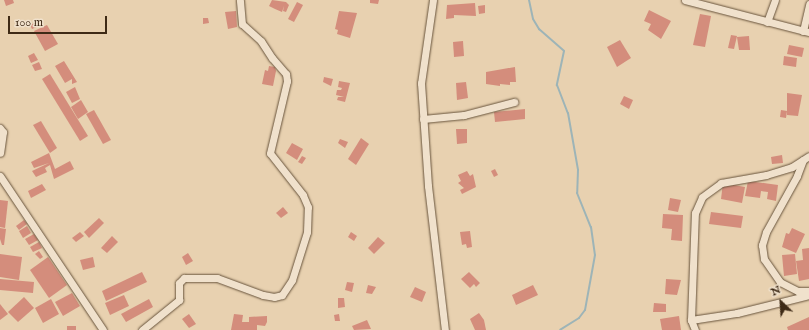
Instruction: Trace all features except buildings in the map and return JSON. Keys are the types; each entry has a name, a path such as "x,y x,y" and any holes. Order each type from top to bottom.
{"street":[{"path":"142,330 179,300 181,295 178,283 184,278 217,278 263,295 274,297 282,295 292,280 307,232 308,207 303,195 270,153 287,82 286,74 272,58 261,41 242,24 240,0"},
{"path":"433,0 422,71 423,119 428,186 445,330"},
{"path":"767,22 774,0"},
{"path":"689,1 806,31 809,4"},
{"path":"423,119 464,115 514,102"},
{"path":"0,128 3,132 0,153"},
{"path":"806,158 766,232 762,245 764,259 780,282 789,288 809,291"},
{"path":"696,330 691,320 695,213 702,197 721,183 766,176 806,158"},
{"path":"0,176 103,330"},
{"path":"691,320 737,313 809,295"}],"waterway":[{"path":"529,0 533,19 539,29 564,51 557,85 568,113 578,170 577,193 591,227 595,255 585,310 579,318 560,330"}]}
